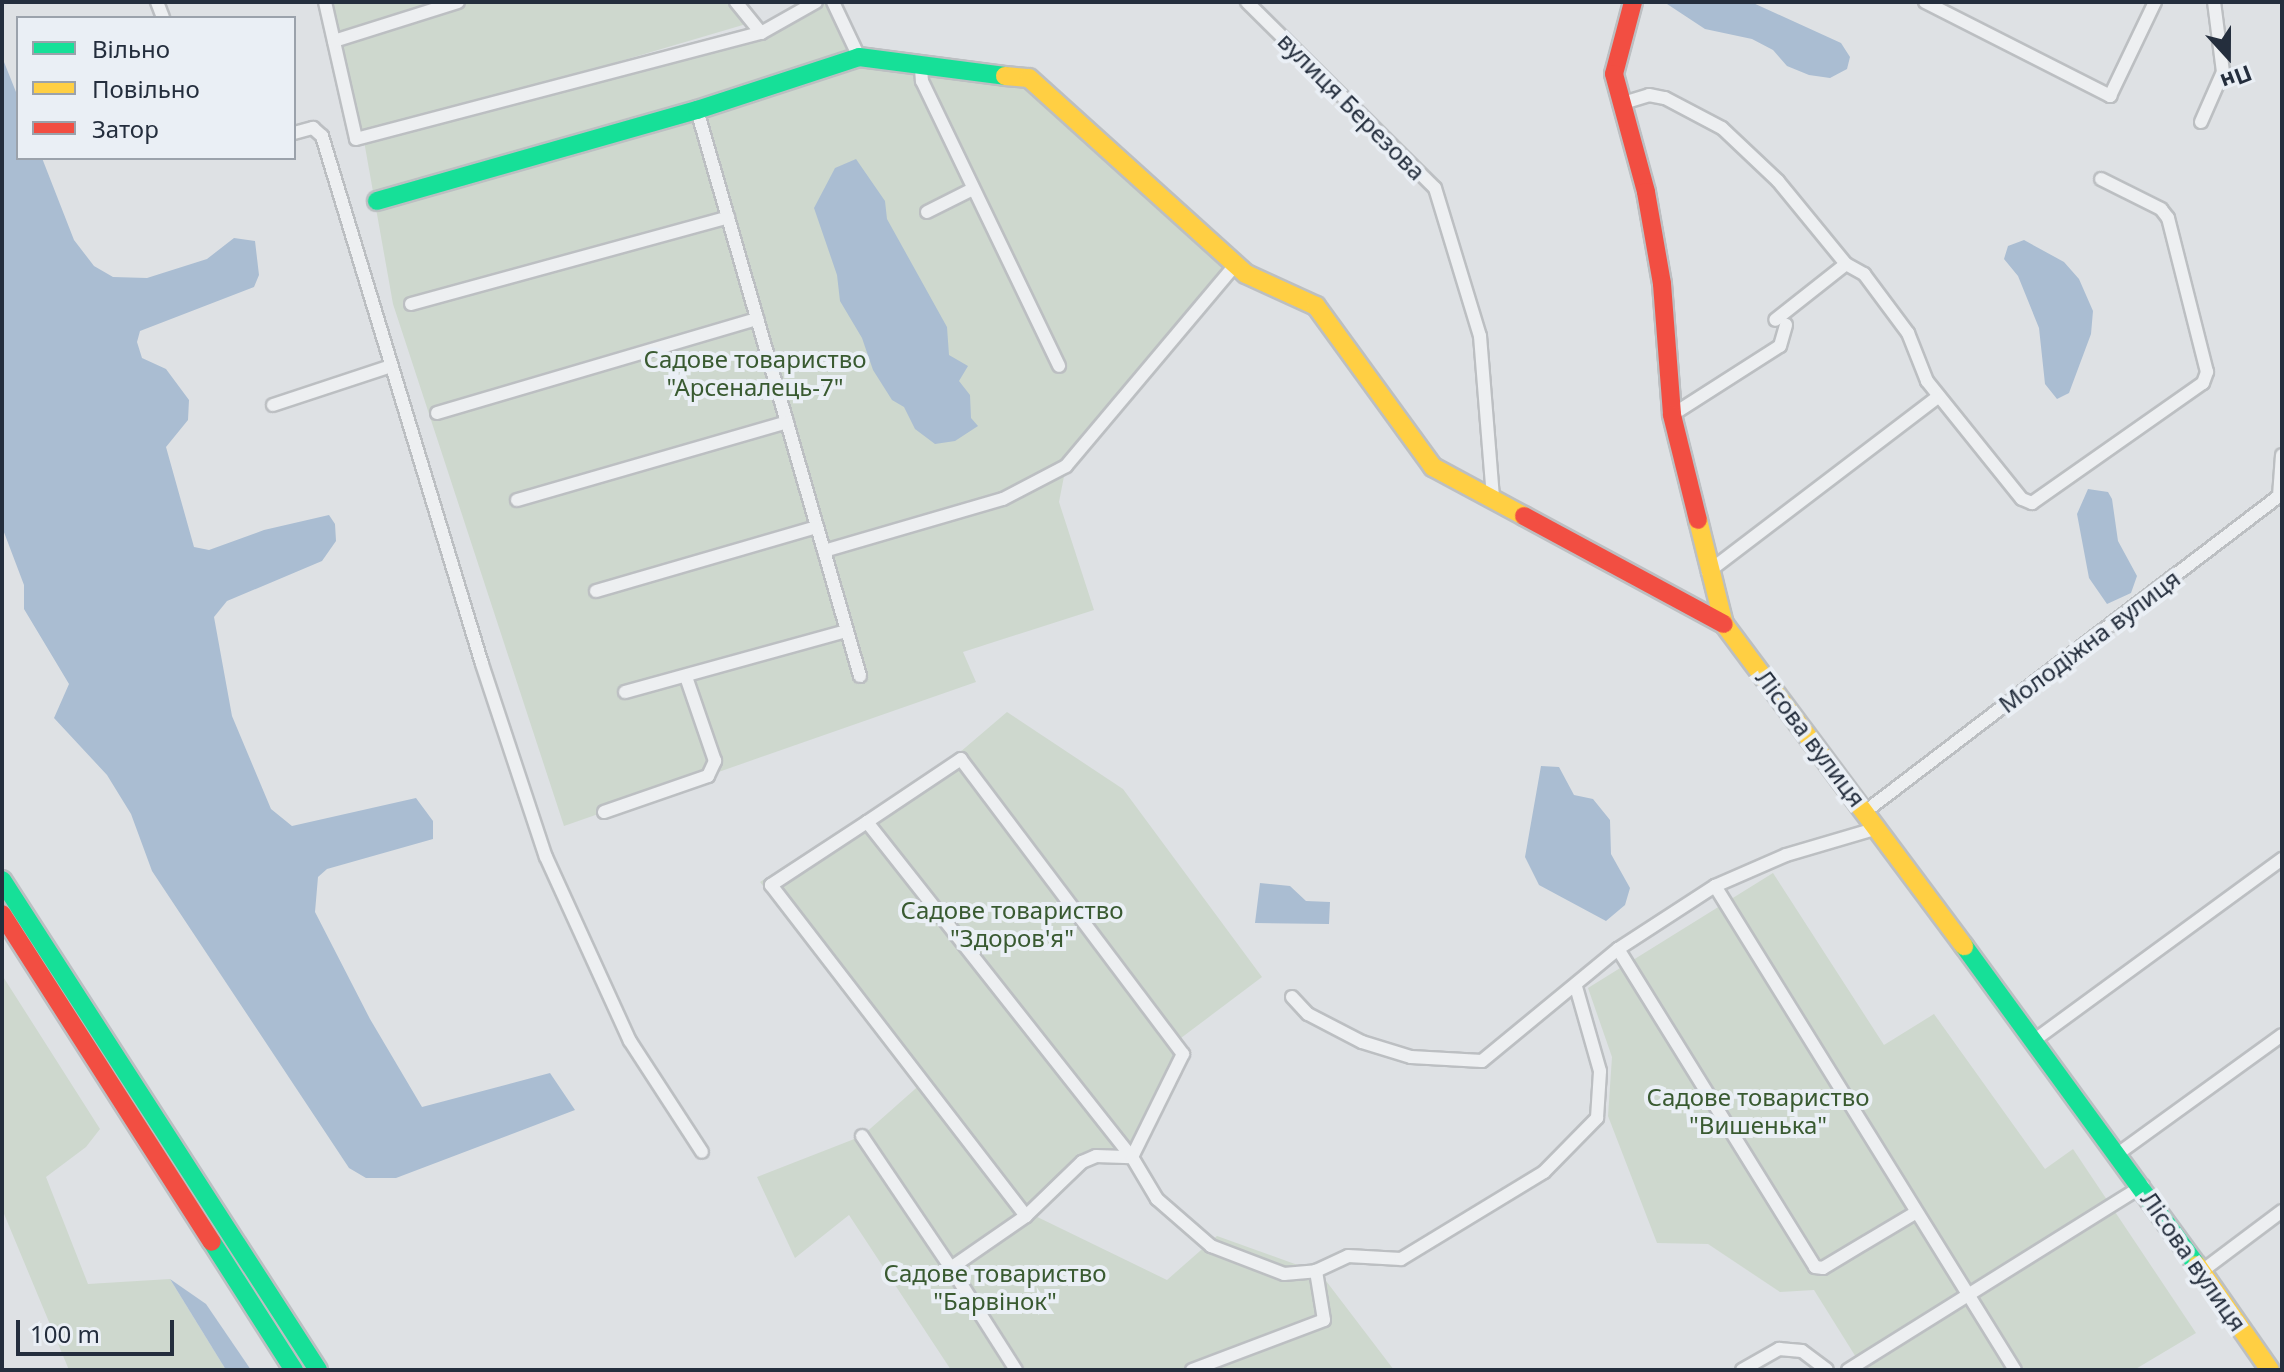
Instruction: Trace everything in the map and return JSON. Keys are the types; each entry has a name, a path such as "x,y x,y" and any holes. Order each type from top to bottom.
{"street":[{"path":"325,2 356,139 761,33 816,2"},
{"path":"334,41 458,2"},
{"path":"736,2 761,33"},
{"path":"833,2 859,57"},
{"name":"вулиця Березова","path":"1247,2 1435,188 1480,336 1493,499"},
{"name":"Лісова вулиця","path":"1633,2 1614,74 1646,192 1662,284 1672,415 1708,572 1724,624 2036,1039 2143,1186 2270,1370"},
{"path":"1925,2 2110,96 2155,2"},
{"path":"2201,122 2223,72 2214,2"},
{"path":"377,201 697,110 859,57 921,68 1029,78 1236,264 1316,306 1433,467 1724,624"},
{"path":"921,68 973,189 1059,366"},
{"path":"1620,104 1649,95 1665,98 1722,128 1778,181 1846,264 1864,274 1908,333 1927,381 2022,499 2032,503 2203,383 2207,372 2168,218 2161,209 2101,179"},
{"path":"697,110 860,676"},
{"path":"296,132 313,128 322,136 546,857 630,1041 702,1152"},
{"path":"927,212 973,189"},
{"path":"411,304 728,217"},
{"path":"824,551 1003,499 1066,466 1236,264"},
{"path":"1672,415 1780,346 1781,323 1846,264"},
{"path":"437,413 757,319"},
{"path":"273,405 391,366"},
{"path":"1708,572 1939,396"},
{"path":"517,500 787,422"},
{"name":"Молодіжна вулиця","path":"1866,811 2279,496 2282,455"},
{"path":"596,591 817,527"},
{"path":"625,692 847,631"},
{"path":"604,812 708,776 715,761 686,677"},
{"path":"1026,1216 771,885 961,759 1183,1054 1132,1157"},
{"path":"867,822 1132,1157 1157,1199 1211,1246 1284,1274 1316,1271 1348,1256 1401,1259 1544,1172 1597,1118 1600,1071 1576,987"},
{"path":"1292,997 1308,1014 1362,1042 1411,1057 1468,1063 1496,1053 1618,949 1715,886 1786,855 1878,828"},
{"path":"2036,1039 2282,859"},
{"path":"2,880 318,1370"},
{"path":"1715,886 2015,1370"},
{"path":"2,914 294,1370"},
{"path":"1618,949 1815,1267 1823,1268 1915,1213"},
{"path":"2119,1153 2282,1035"},
{"path":"862,1136 1016,1370"},
{"path":"951,1268 1026,1216 1082,1162 1096,1156 1132,1157"},
{"path":"1848,1370 1968,1298 2143,1186"},
{"path":"2202,1271 2282,1211"},
{"path":"1192,1370 1324,1320 1316,1271"},
{"path":"1742,1370 1779,1349 1802,1351 1827,1370"}],"green space":[{"path":"328,2 737,2 753,22 356,139"},
{"name":"Садове товариство \"Арсеналець-7\"","path":"819,2 833,2 859,57 1029,78 1236,264 1066,466 1059,502 1094,610 963,652 976,682 564,826 393,304 364,141 761,33"},
{"name":"Садове товариство \"Здоров'я\"","path":"1007,712 1123,789 1262,977 1181,1038 1126,1157 1081,1156 1025,1211 1167,1280 1217,1236 1320,1273 1394,1370 951,1370 849,1215 795,1258 757,1177 862,1136 923,1082 760,882 959,753"},
{"name":"Садове товариство \"Вишенька\"","path":"1773,873 1884,1045 1934,1014 2045,1169 2073,1149 2196,1333 2134,1370 1848,1370 1859,1362 1814,1290 1780,1292 1708,1244 1657,1243 1608,1116 1612,1057 1588,988"},
{"path":"2,975 100,1129 86,1147 46,1177 88,1284 170,1279 226,1370 69,1370 2,1209"}],"water":[{"path":"1664,2 1751,2 1841,43 1850,57 1847,69 1830,78 1809,75 1787,66 1773,50 1752,39 1705,29"},
{"path":"2,57 16,92 16,160 43,160 74,240 94,266 113,277 147,278 207,259 234,238 255,241 259,275 254,287 140,331 137,342 142,358 166,369 189,400 188,420 166,447 194,547 209,550 264,530 329,515 335,524 336,541 322,561 227,601 214,617 232,716 271,809 292,826 416,798 433,821 433,839 327,869 318,877 315,912 370,1019 422,1107 550,1073 575,1110 396,1178 366,1178 349,1168 152,871 131,814 107,775 54,718 69,684 24,609 24,585 2,527"},
{"path":"856,159 885,201 887,219 947,327 949,355 968,366 959,381 970,395 971,418 978,426 955,441 935,444 915,429 904,407 892,400 873,370 862,338 840,301 837,275 814,208 835,168"},
{"path":"2024,240 2064,262 2079,279 2093,311 2091,334 2069,393 2057,399 2045,384 2039,328 2018,276 2004,259 2008,246"},
{"path":"2088,489 2108,492 2112,499 2118,541 2137,576 2131,593 2107,604 2089,578 2077,514"},
{"path":"1541,766 1559,767 1574,795 1593,799 1610,820 1611,854 1630,888 1625,905 1606,921 1539,885 1525,857"},
{"path":"1260,883 1290,886 1306,901 1330,902 1329,924 1255,923"},
{"path":"170,1279 206,1304 251,1370 226,1370"}],"traffic: fast":[{"path":"377,201 697,110 859,57 1005,76"},
{"path":"2,880 318,1370"},
{"path":"1964,946 2197,1265"},
{"path":"212,1242 294,1370"}],"traffic: slow":[{"path":"1005,76 1029,78 1246,274 1316,306 1433,467 1524,516"},
{"path":"1698,520 1724,624 1964,946"},
{"path":"2197,1265 2270,1370"}],"traffic: jam":[{"path":"1633,2 1614,74 1646,192 1662,284 1672,415 1698,520"},
{"path":"1524,516 1724,624"},
{"path":"2,914 212,1242"}],"park label":[{"name":"Садове товариство \"Барвінок\"","path":"995,1287"}]}
